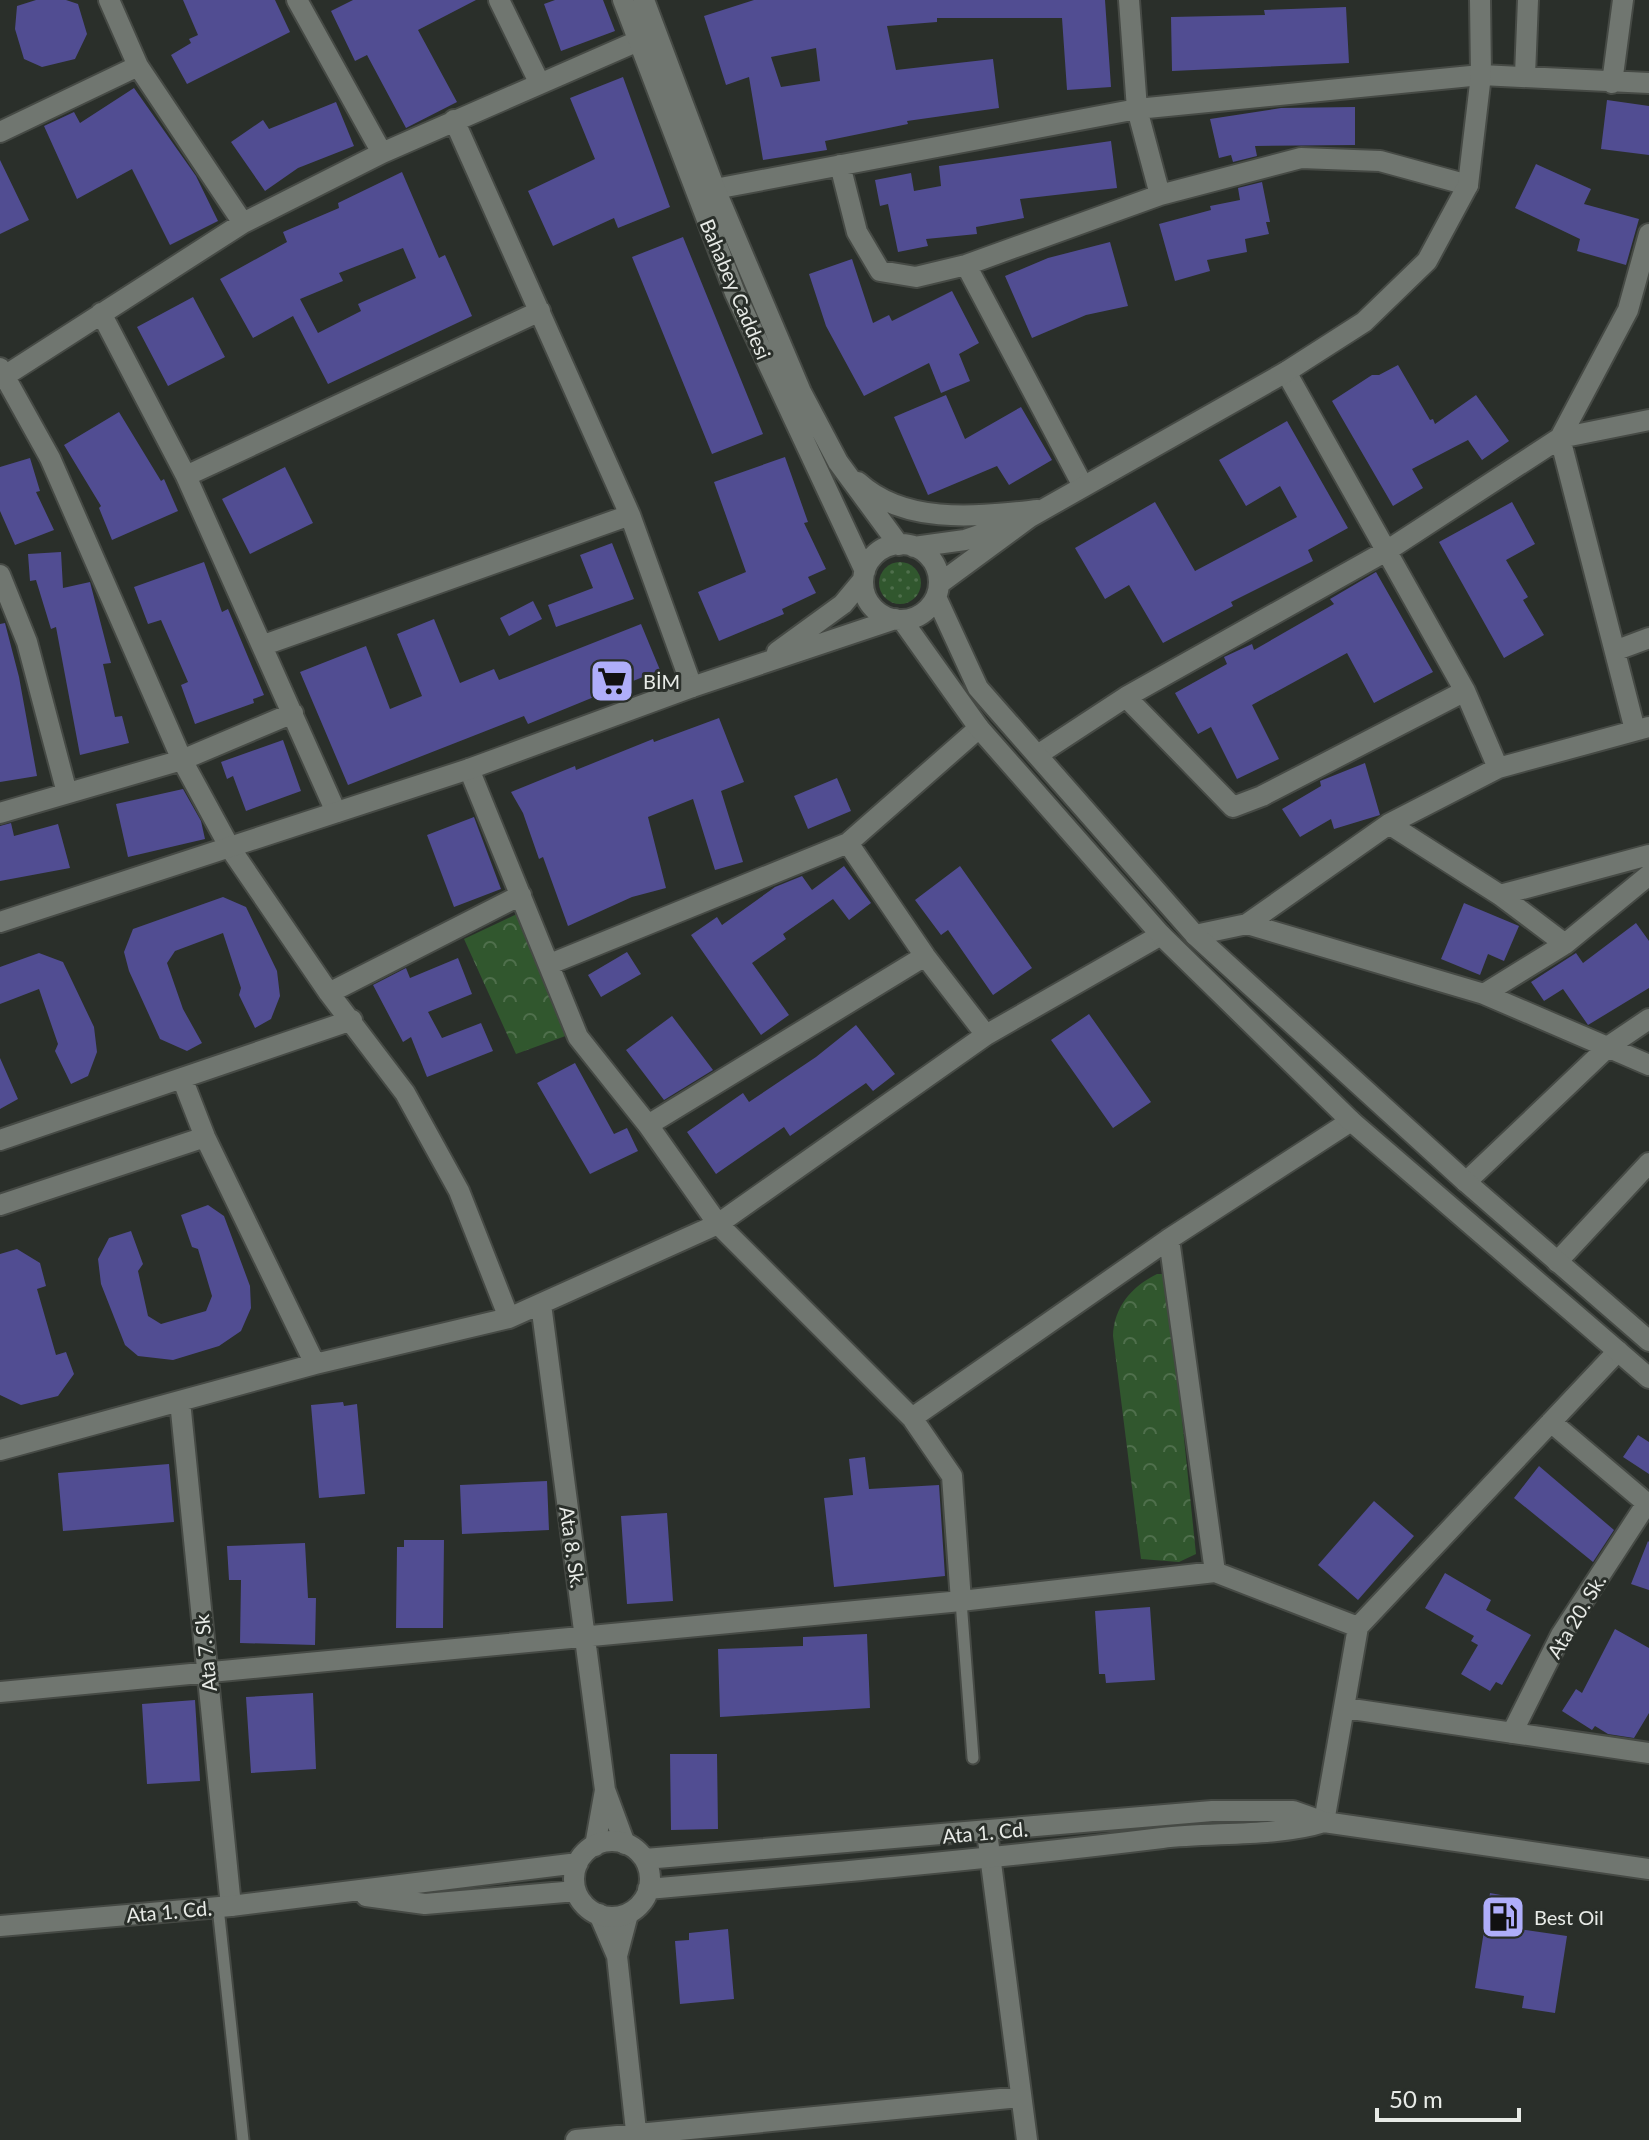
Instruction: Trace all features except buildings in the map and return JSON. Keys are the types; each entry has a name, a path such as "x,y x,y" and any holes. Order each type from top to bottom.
{"street":[{"path":"109,0 138,66 243,223"},
{"path":"297,0 382,153"},
{"path":"499,0 539,82"},
{"name":"Bahabey Caddesi","path":"623,0 735,293 864,576"},
{"name":"Bahabey Caddesi","path":"644,0 715,189 801,392 838,462 907,546"},
{"path":"1129,0 1137,109 1160,195"},
{"path":"0,922 469,769 692,687 922,613 937,590 1036,513 1286,372 1364,322 1427,261 1468,185 1481,75 1480,0"},
{"path":"1525,75 1528,0"},
{"path":"1612,83 1623,0"},
{"path":"509,1318 459,1191 405,1093 329,993 230,848 182,760 50,458 2,374 243,223 382,153 638,41"},
{"path":"0,132 138,66"},
{"path":"715,189 1137,109 1481,75 1649,83"},
{"path":"454,120 630,515 692,687"},
{"path":"840,165 857,232 880,271 916,277 966,265 1160,195 1301,158 1380,161 1468,185"},
{"path":"1195,935 1247,924 1389,824 1498,768 1642,729 1617,650 1560,438 1628,310 1649,234"},
{"path":"966,265 1083,486"},
{"path":"186,476 540,311"},
{"path":"101,313 186,476 336,812"},
{"path":"1286,372 1465,691 1498,768"},
{"path":"1039,754 1126,697 1388,550 1560,438 1649,420"},
{"path":"838,462 862,485 916,510 946,517 1036,513"},
{"path":"765,662 843,604 878,552 965,540 1036,513"},
{"path":"264,645 630,515"},
{"path":"907,546 933,561 937,590 978,688 1195,935 1466,1182 1649,1341"},
{"path":"0,575 27,642 67,793"},
{"path":"864,576 864,591 875,610 898,620 979,728 1161,935 1351,1121 1649,1378"},
{"path":"1617,650 1649,638"},
{"path":"1126,697 1233,807 1262,796 1465,691"},
{"path":"0,813 182,760 293,713"},
{"path":"550,964 848,843 979,728"},
{"path":"469,769 578,1037 648,1125 718,1224 912,1418 952,1476 961,1601"},
{"path":"1389,824 1500,895 1565,944"},
{"path":"848,843 925,956 986,1035"},
{"path":"1500,895 1649,855"},
{"path":"1484,994 1565,944 1649,875"},
{"path":"329,993 521,895"},
{"path":"1247,924 1484,994 1649,1065"},
{"path":"0,1450 315,1364 509,1318 541,1304 718,1224 986,1035 1161,935"},
{"path":"648,1125 925,956"},
{"path":"1466,1182 1609,1046 1649,1019"},
{"path":"0,1140 352,1020"},
{"path":"182,1078 205,1137 315,1364"},
{"path":"912,1418 1169,1239 1351,1121"},
{"path":"0,1205 205,1137"},
{"path":"1557,1262 1649,1163"},
{"path":"1169,1239 1215,1572"},
{"name":"Ata 8. Sk.","path":"541,1304 605,1790"},
{"path":"1324,1822 1358,1627 1618,1351"},
{"name":"Ata 7. Sk","path":"180,1401 207,1673 224,1906"},
{"path":"1551,1422 1648,1504"},
{"name":"Ata 20. Sk.","path":"1512,1733 1561,1635 1648,1504"},
{"path":"0,1692 961,1601 1215,1572 1358,1627"},
{"path":"1345,1708 1649,1753"},
{"path":"605,1790 625,1844"},
{"path":"595,1846 605,1790"},
{"name":"Ata 1. Cd.","path":"645,1859 1212,1811 1293,1811 1324,1822 1649,1869"},
{"name":"Ata 1. Cd.","path":"648,1889 991,1859 1216,1832 1300,1829 1324,1822"},
{"path":"987,1832 1027,2140"},
{"path":"613,1841 625,1844 645,1859 649,1871 648,1889 638,1906 628,1914 616,1917 599,1914 582,1902 576,1891 578,1863 595,1846 613,1841"},
{"name":"Ata 1. Cd.","path":"0,1926 224,1906 578,1863"},
{"name":"Ata 1. Cd.","path":"339,1893 425,1904 576,1891"},
{"path":"599,1914 617,1956 636,2137"},
{"path":"617,1956 628,1914"},
{"path":"576,2140 636,2137 1021,2097"}],"lane":[{"path":"961,1601 973,1758"},
{"path":"224,1906 243,2140"}],"green space":[{"path":"900,562 915,568 921,583 915,598 900,604 885,598 879,583 885,568"},
{"path":"519,913 571,1034 516,1054 464,939"},
{"path":"1157,1274 1167,1274 1196,1554 1179,1562 1141,1559 1113,1336 1117,1316 1126,1299 1139,1285"}],"place":[{"name":"BİM","path":"612,681"},
{"name":"Best Oil","path":"1503,1917"}]}
